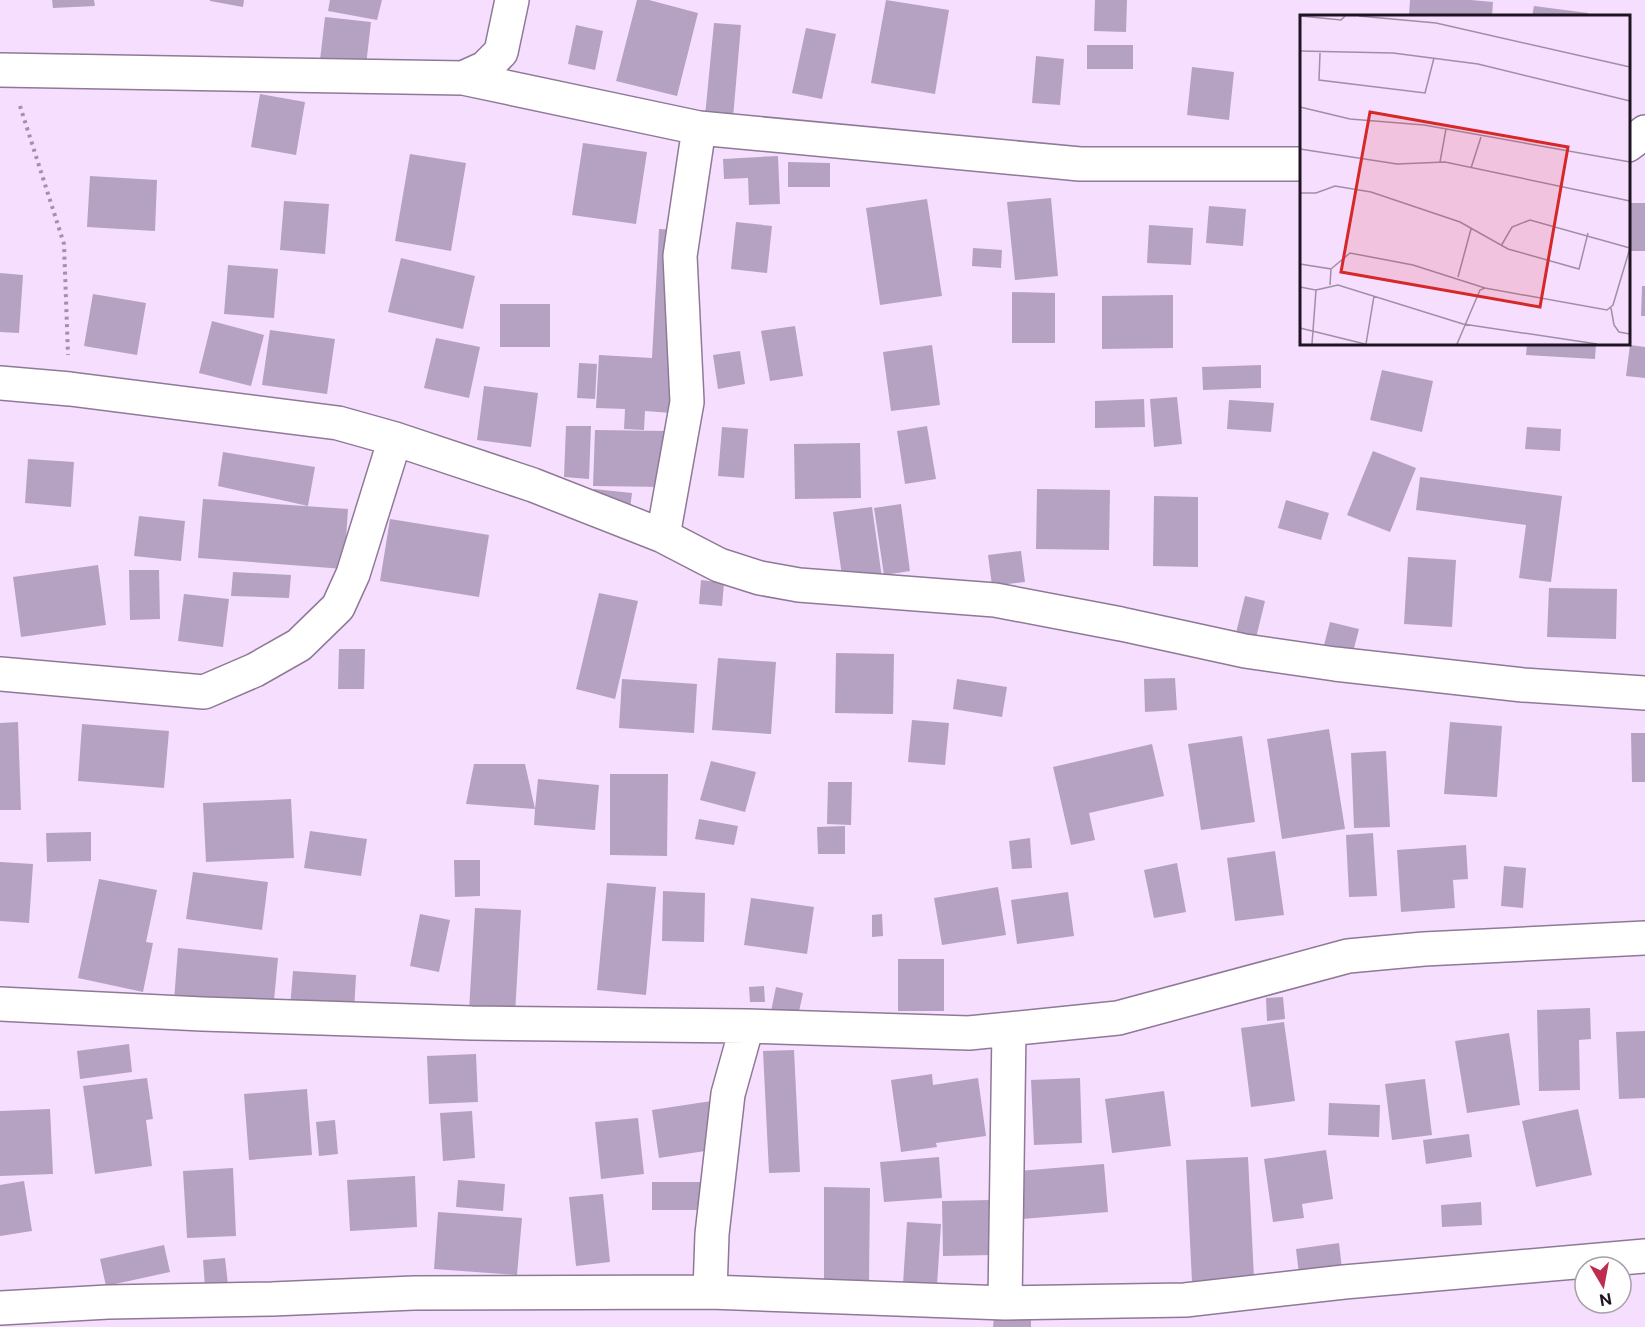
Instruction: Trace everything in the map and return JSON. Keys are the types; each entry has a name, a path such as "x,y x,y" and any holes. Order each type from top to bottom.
{"street":[{"path":"463,78 485,69 501,52 512,0"},
{"path":"4,70 463,78 699,128 1080,164 1300,164"},
{"path":"663,536 687,402 680,256 699,128"},
{"path":"1630,144 1645,132"},
{"path":"0,383 70,389 338,423 395,439 533,485 663,536 719,565 760,578 799,585 995,600 1245,651 1335,664 1523,685 1645,693"},
{"path":"0,674 204,692 255,669 299,645 338,607 350,582 395,439"},
{"path":"0,1004 202,1014 461,1022 747,1026 969,1033 1118,1018 1348,956 1424,949 1645,938"},
{"path":"711,1292 712,1234 728,1094 747,1026"},
{"path":"1005,1303 1009,1029"},
{"path":"0,1308 108,1302 272,1299 414,1293 711,1292 1005,1303 1185,1300 1344,1282 1645,1256"}],"path":[{"path":"4,70 64,244 70,389"}],"building":[{"path":"52,0 94,0 95,6 53,8"},
{"path":"210,0 244,0 243,7"},
{"path":"330,0 382,0 377,20 328,11"},
{"path":"637,0 649,0 698,13 677,96 616,81"},
{"path":"886,0 949,10 935,94 871,83"},
{"path":"1095,0 1127,0 1126,32 1094,31"},
{"path":"1410,0 1493,2 1492,15 1409,15"},
{"path":"1534,6 1588,13 1587,15 1532,15"},
{"path":"325,17 371,22 365,74 319,69"},
{"path":"714,23 741,25 733,118 705,116"},
{"path":"576,25 603,31 595,70 568,64"},
{"path":"806,28 836,34 822,99 792,93"},
{"path":"1087,45 1133,45 1133,69 1087,69"},
{"path":"1036,56 1064,59 1060,105 1032,103"},
{"path":"1192,67 1234,72 1229,120 1187,115"},
{"path":"260,94 305,102 296,155 251,147"},
{"path":"583,143 647,152 636,224 572,215"},
{"path":"410,154 466,163 451,251 395,241"},
{"path":"778,156 780,204 749,205 748,178 724,179 723,159"},
{"path":"788,162 830,163 830,187 788,187"},
{"path":"90,176 157,180 155,231 87,227"},
{"path":"1051,198 1058,276 1015,280 1007,202"},
{"path":"927,199 942,296 880,305 866,208"},
{"path":"284,201 329,204 325,254 280,250"},
{"path":"1630,203 1645,203 1645,251 1630,251"},
{"path":"1209,206 1246,209 1243,246 1206,243"},
{"path":"736,222 772,226 767,273 731,269"},
{"path":"1149,225 1193,228 1191,265 1147,263"},
{"path":"659,229 680,230 671,413 645,411 644,430 624,429 625,409 596,408 599,355 652,358"},
{"path":"973,248 1002,250 1001,268 972,266"},
{"path":"401,258 475,276 463,329 388,312"},
{"path":"228,265 278,269 274,318 224,314"},
{"path":"0,273 23,275 19,333 0,332"},
{"path":"1642,286 1645,286 1645,316 1641,316"},
{"path":"1012,292 1055,293 1055,343 1012,343"},
{"path":"93,294 146,303 137,355 84,346"},
{"path":"1173,295 1173,348 1102,349 1102,296"},
{"path":"500,304 550,304 550,347 500,347"},
{"path":"212,321 264,335 251,386 199,373"},
{"path":"795,326 803,376 770,381 761,331"},
{"path":"270,330 335,339 327,394 262,385"},
{"path":"436,338 480,347 469,398 424,388"},
{"path":"932,345 940,405 891,411 883,352"},
{"path":"1527,345 1596,345 1595,359 1526,355"},
{"path":"1630,345 1645,347 1645,378 1626,376"},
{"path":"740,351 745,384 718,389 713,355"},
{"path":"579,363 597,364 595,399 577,398"},
{"path":"1261,365 1261,388 1203,390 1202,367"},
{"path":"1382,370 1433,381 1422,432 1370,420"},
{"path":"484,386 538,393 531,447 477,440"},
{"path":"1177,397 1182,444 1154,447 1150,399"},
{"path":"1144,399 1145,427 1095,428 1095,401"},
{"path":"1229,400 1274,403 1271,432 1227,429"},
{"path":"566,426 591,426 589,479 564,477"},
{"path":"927,426 936,479 905,484 897,431"},
{"path":"722,427 748,429 744,478 718,476"},
{"path":"1527,427 1561,429 1560,451 1525,449"},
{"path":"595,430 666,431 665,487 593,486"},
{"path":"860,443 861,498 795,499 794,444"},
{"path":"1373,451 1416,468 1390,532 1347,515"},
{"path":"223,452 315,467 308,506 218,486"},
{"path":"28,459 74,462 71,507 25,503"},
{"path":"1420,477 1562,496 1551,582 1519,578 1526,525 1416,510"},
{"path":"594,489 632,493 629,518 591,514"},
{"path":"1037,489 1110,490 1109,550 1036,549"},
{"path":"1154,496 1198,497 1198,567 1153,566"},
{"path":"203,499 348,509 344,569 198,558"},
{"path":"1286,500 1329,513 1321,540 1278,528"},
{"path":"901,504 910,571 884,575 874,508"},
{"path":"872,507 882,578 843,583 833,512"},
{"path":"139,516 185,521 181,561 134,556"},
{"path":"390,519 489,535 479,597 380,581"},
{"path":"1021,551 1025,582 992,586 988,555"},
{"path":"1408,557 1456,560 1452,627 1404,624"},
{"path":"98,565 106,625 21,637 13,577"},
{"path":"129,570 159,570 160,619 130,620"},
{"path":"233,572 291,575 289,598 231,596"},
{"path":"701,580 724,583 722,606 699,604"},
{"path":"1549,588 1617,589 1616,639 1547,637"},
{"path":"599,593 638,601 615,699 576,689"},
{"path":"184,594 229,599 223,647 178,641"},
{"path":"1245,596 1265,601 1256,638 1236,633"},
{"path":"1330,622 1359,629 1352,656 1323,649"},
{"path":"339,649 365,649 364,689 338,689"},
{"path":"836,653 894,654 893,714 835,713"},
{"path":"718,658 776,662 771,734 712,730"},
{"path":"1175,678 1177,710 1145,712 1144,679"},
{"path":"622,679 697,684 694,733 619,728"},
{"path":"957,679 1007,687 1002,717 953,709"},
{"path":"912,720 949,723 945,765 908,762"},
{"path":"18,722 21,810 0,810 0,723"},
{"path":"1450,722 1502,726 1497,797 1444,794"},
{"path":"82,724 169,731 164,788 78,781"},
{"path":"1329,729 1345,829 1282,839 1267,739"},
{"path":"1631,733 1645,733 1645,782 1632,782"},
{"path":"1242,736 1255,822 1201,830 1188,744"},
{"path":"1152,744 1164,796 1089,813 1095,840 1071,845 1053,767"},
{"path":"1386,751 1390,827 1354,828 1351,753"},
{"path":"711,761 756,772 745,812 700,800"},
{"path":"474,764 525,764 535,809 466,804"},
{"path":"610,774 668,774 667,856 610,855"},
{"path":"538,779 599,785 595,830 534,825"},
{"path":"828,782 852,782 851,825 827,824"},
{"path":"291,799 294,858 206,862 203,803"},
{"path":"699,819 738,826 734,845 695,839"},
{"path":"845,826 845,854 818,854 817,827"},
{"path":"310,831 367,839 361,876 304,868"},
{"path":"91,832 91,861 47,862 46,833"},
{"path":"1373,833 1377,896 1349,897 1346,835"},
{"path":"1030,838 1032,868 1012,869 1009,841"},
{"path":"1466,845 1468,879 1453,880 1455,908 1401,912 1397,850"},
{"path":"1275,851 1284,915 1235,921 1227,858"},
{"path":"454,860 480,860 480,896 455,897"},
{"path":"0,862 33,864 29,923 0,921"},
{"path":"1177,863 1186,912 1154,918 1144,870"},
{"path":"1504,866 1526,868 1523,908 1501,906"},
{"path":"193,872 268,882 262,930 186,919"},
{"path":"99,879 157,890 146,942 153,943 143,992 78,978"},
{"path":"607,883 656,887 646,995 597,990"},
{"path":"998,887 1006,935 942,945 934,898"},
{"path":"663,891 705,893 704,942 662,941"},
{"path":"1068,892 1074,936 1017,944 1011,900"},
{"path":"751,898 814,907 807,954 744,945"},
{"path":"475,908 521,910 515,1014 469,1011"},
{"path":"420,914 450,920 439,972 410,966"},
{"path":"882,914 883,936 872,937 872,915"},
{"path":"178,948 278,958 273,1011 174,1001"},
{"path":"898,959 944,959 944,1011 898,1011"},
{"path":"293,971 356,975 354,1012 290,1008"},
{"path":"764,986 765,1002 750,1002 749,987"},
{"path":"776,987 803,993 797,1021 770,1016"},
{"path":"1283,997 1285,1019 1267,1021 1266,998"},
{"path":"1590,1008 1591,1039 1579,1040 1580,1090 1539,1091 1537,1010"},
{"path":"1284,1022 1295,1101 1251,1107 1241,1028"},
{"path":"1645,1031 1645,1098 1619,1099 1616,1032"},
{"path":"1509,1033 1520,1105 1467,1113 1455,1041"},
{"path":"129,1044 132,1072 80,1079 77,1051"},
{"path":"794,1050 800,1172 769,1173 763,1051"},
{"path":"476,1054 478,1102 429,1104 427,1056"},
{"path":"932,1074 933,1085 978,1078 986,1136 936,1143 937,1147 901,1152 891,1080"},
{"path":"147,1078 153,1119 146,1120 152,1166 95,1174 83,1086"},
{"path":"1080,1078 1082,1143 1034,1145 1031,1080"},
{"path":"1425,1079 1432,1135 1392,1140 1385,1084"},
{"path":"307,1089 312,1155 249,1160 244,1094"},
{"path":"1164,1091 1171,1146 1112,1153 1105,1099"},
{"path":"718,1100 725,1148 659,1158 652,1110"},
{"path":"1329,1103 1380,1105 1379,1137 1328,1135"},
{"path":"50,1109 53,1174 0,1176 0,1111"},
{"path":"1578,1109 1592,1175 1536,1187 1522,1121"},
{"path":"472,1111 475,1158 443,1161 440,1113"},
{"path":"638,1118 644,1174 601,1179 595,1122"},
{"path":"335,1120 338,1154 319,1156 316,1122"},
{"path":"1469,1134 1472,1157 1426,1164 1423,1140"},
{"path":"1326,1150 1333,1199 1302,1204 1304,1218 1273,1222 1264,1159"},
{"path":"939,1157 942,1198 884,1202 880,1162"},
{"path":"1248,1157 1254,1278 1192,1282 1186,1160"},
{"path":"1104,1164 1108,1212 1022,1219 1018,1171"},
{"path":"233,1168 236,1236 187,1238 183,1171"},
{"path":"415,1176 417,1227 350,1231 347,1180"},
{"path":"458,1180 505,1184 503,1211 456,1207"},
{"path":"24,1181 32,1231 0,1236 0,1185"},
{"path":"652,1182 701,1182 701,1210 652,1210"},
{"path":"824,1187 870,1188 869,1282 824,1281"},
{"path":"603,1194 610,1262 576,1266 569,1197"},
{"path":"991,1200 993,1255 943,1256 942,1201"},
{"path":"1481,1202 1482,1225 1442,1227 1441,1205"},
{"path":"438,1212 522,1218 517,1275 434,1269"},
{"path":"907,1222 941,1224 937,1285 903,1284"},
{"path":"1339,1243 1342,1269 1299,1274 1296,1249"},
{"path":"164,1245 170,1272 106,1286 100,1259"},
{"path":"225,1258 228,1285 205,1287 203,1260"},
{"path":"994,1317 1031,1319 1031,1327 993,1327"}]}
